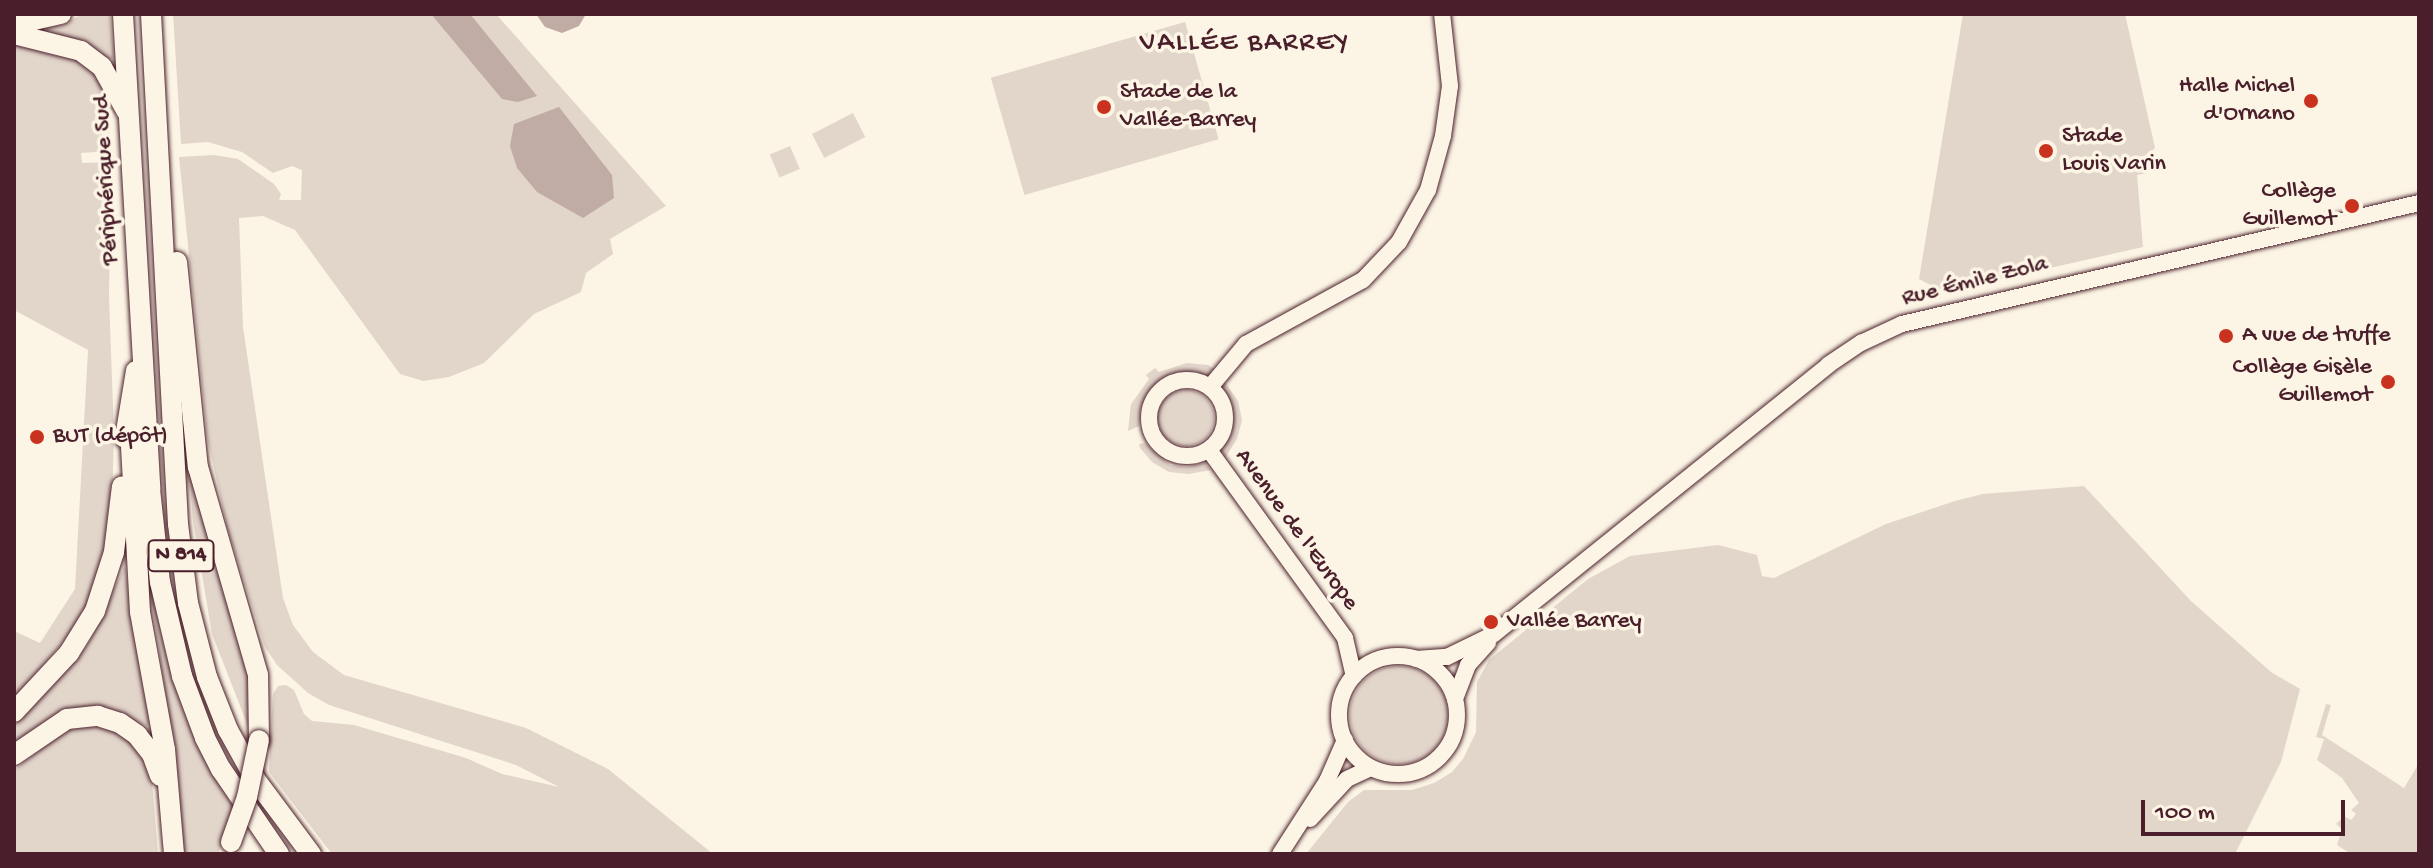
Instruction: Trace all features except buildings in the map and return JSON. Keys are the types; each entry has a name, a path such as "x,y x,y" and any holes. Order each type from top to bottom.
{"highway":[{"path":"14,16 34,20 61,14"},
{"name":"Périphérique Sud","path":"123,14 142,343"},
{"name":"N 814","path":"151,14 178,524 197,640 216,702 239,751 282,819 311,854"},
{"name":"N 814","path":"14,34 64,45 93,59 109,77 130,119"},
{"name":"N 814","path":"162,227 176,256 192,426 204,495 258,675 259,740 247,797 228,848"},
{"name":"N 814","path":"142,343 127,427 131,446 140,612 165,749 174,854"},
{"name":"N 814","path":"142,343 154,537 179,665 192,705 221,769 279,854"},
{"path":"14,712 69,653 100,600 116,537 127,427"},
{"path":"14,755 67,719 90,715 113,720 134,733 152,754 159,773 163,805 172,822"}],"main road":[{"path":"1210,387 1238,351 1255,338 1363,280 1399,242 1428,190 1443,136 1450,86 1442,14"},
{"name":"Rue Émile Zola","path":"1455,699 1468,665 1494,634 1828,365 1861,343 1937,313 2419,203"},
{"path":"1192,380 1210,387 1223,405 1226,419 1219,440 1209,450 1192,457 1175,455 1154,439 1148,422 1152,403 1164,387 1192,380"},
{"name":"Avenue de l'Europe","path":"1209,450 1345,638 1363,651 1383,658"},
{"name":"Rue Émile Zola","path":"1416,659 1447,657 1494,634"},
{"name":"Avenue de l'Europe","path":"1345,638 1354,676"},
{"path":"1383,658 1416,659 1437,671 1455,699 1454,732 1449,745 1430,764 1406,773 1371,768 1359,759 1345,740 1339,714 1341,701 1354,676 1383,658"},
{"path":"1280,854 1327,781 1345,740"},
{"path":"1292,837 1347,779 1371,768"}],"shaded area":[{"path":"82,14 110,14 114,58 110,59 77,39 45,34 47,28 63,25"},
{"path":"173,14 496,14 666,206 610,239 613,254 586,273 581,292 534,314 484,363 449,377 423,381 400,374 295,230 263,216 239,218 243,327 283,598 293,625 313,652 344,675 526,728 608,769 713,854 332,854 269,772 273,694 278,686 286,685 294,690 304,714 312,721 354,725 466,758 502,774 559,787 516,765 329,705 308,693 277,665 265,647 228,530 208,442 179,157 214,155 238,159 274,184 281,194 279,200 301,200 302,170 292,166 273,173 242,152 208,142 181,144"},
{"path":"431,14 470,14 537,96 518,102 502,99"},
{"path":"536,14 586,14 579,26 562,33 545,27"},
{"name":"Stade Louis Varin","path":"1963,14 2125,14 2155,148 2146,155 2147,173 2137,175 2143,247 1944,292 1919,279"},
{"name":"Stade de la Vallée-Barrey","path":"1185,22 1219,139 1024,195 991,78"},
{"path":"14,44 83,62 96,72 107,89 110,151 81,153 82,163 111,162 109,296 114,433 112,505 104,561 94,592 79,623 14,699 14,631 40,643 75,589 88,350 14,310"},
{"path":"559,107 612,175 614,198 583,218 537,192 517,168 510,146 514,124"},
{"path":"853,113 865,137 824,158 812,134"},
{"path":"790,146 800,169 780,178 770,155"},
{"path":"1187,363 1208,365 1216,370 1211,376 1184,372 1157,382 1141,407 1139,426 1128,431 1131,404 1149,379 1146,375 1155,368 1159,372"},
{"path":"1225,382 1238,401 1242,420 1237,439 1225,458 1221,451 1231,434 1234,419 1231,403 1222,388"},
{"path":"1186,390 1206,398 1214,418 1206,438 1186,446 1166,438 1158,418 1166,398"},
{"path":"1145,443 1170,465 1186,467 1205,463 1210,470 1189,474 1169,472 1152,462 1140,448 1139,444"},
{"path":"188,459 249,671 251,734 212,634 193,521"},
{"path":"2084,486 2191,601 2271,672 2300,689 2281,762 2235,854 1306,854 1348,802 1364,790 1412,790 1434,783 1452,772 1463,759 1476,732 1477,682 1489,660 1588,579 1630,556 1718,545 1757,555 1762,576 1774,578 1886,524 1955,501 1983,494"},
{"path":"125,566 151,720 147,726 103,709 14,750 14,726 87,646"},
{"path":"148,574 167,659 188,716 234,810 218,854 182,854 179,787"},
{"path":"1399,666 1418,670 1434,680 1444,696 1448,715 1444,734 1434,750 1418,760 1399,764 1380,760 1364,750 1354,734 1350,715 1354,696 1364,680 1380,670"},
{"path":"2326,704 2331,705 2322,735 2404,788 2419,763 2419,854 2351,854 2337,845 2342,829 2336,824 2344,816 2351,820 2356,814 2351,810 2359,803 2342,778 2317,760 2324,739 2316,737"},
{"path":"98,726 125,736 144,758 152,781 158,854 14,854 14,770 69,728"}],"place":[{"name":"Halle Michel d'Ornano","path":"2311,101"},
{"name":"Stade de la Vallée-Barrey","path":"1104,107"},
{"name":"Stade Louis Varin","path":"2046,151"},
{"name":"Collège Guillemot","path":"2352,206"},
{"name":"A vue de truffe","path":"2226,336"},
{"name":"Collège Gisèle Guillemot","path":"2388,382"},
{"name":"BUT (dépôt)","path":"37,437"},
{"name":"Vallée Barrey","path":"1491,622"}],"district":[{"name":"VALLÉE BARREY","path":"1245,44"}]}
